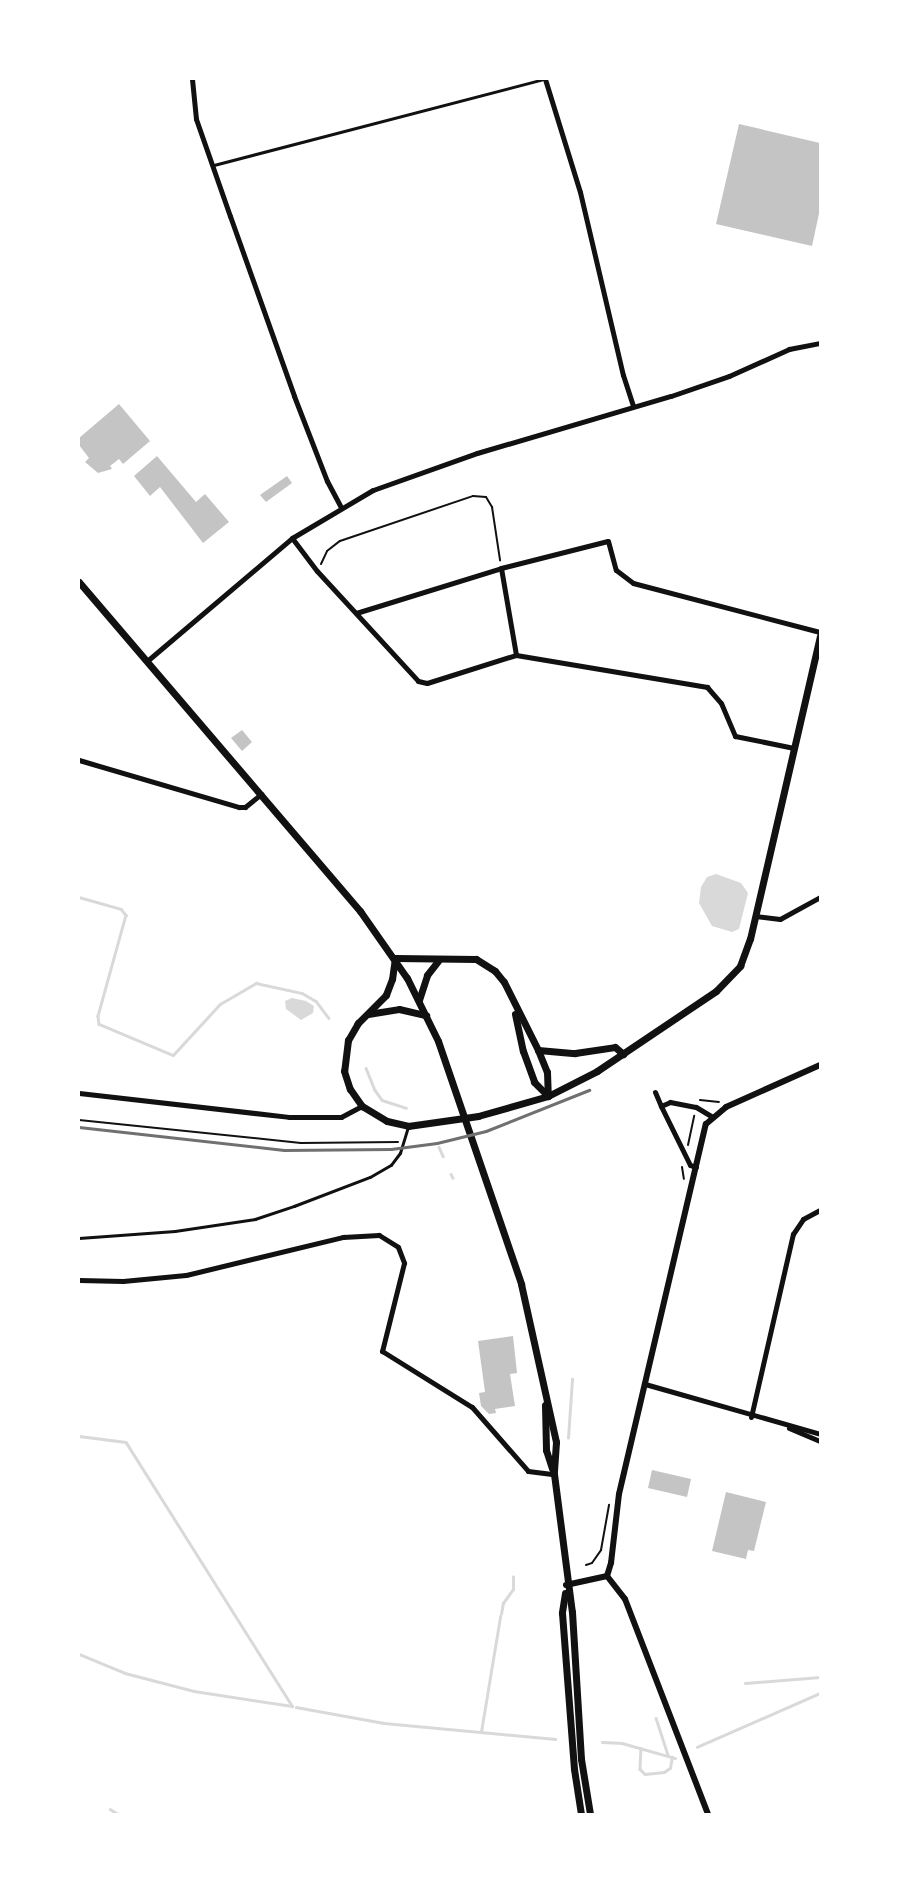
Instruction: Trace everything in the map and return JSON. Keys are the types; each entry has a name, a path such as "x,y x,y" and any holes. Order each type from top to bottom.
{"main road":[{"path":"79,582 360,911 395,958 426,1015 456,1091 521,1284 544,1387 546,1450 554,1474 566,1585 572,1612 581,1759 590,1814"},
{"path":"395,958 386,995 351,1033 344,1062 350,1089 362,1106 387,1121 408,1126 469,1118 548,1096 623,1054 726,983 740,967 755,916 820,634"},
{"path":"395,958 438,961 462,957 487,964 504,982 538,1050 547,1072 548,1096"},
{"path":"419,1000 427,975 438,961"},
{"path":"514,1005 523,1051 534,1082 548,1096"},
{"path":"367,1014 399,1009 426,1015"},
{"path":"538,1050 575,1053 615,1047 623,1054"},
{"path":"566,1585 562,1613 574,1769 581,1814"}],"street":[{"path":"192,79 196,119 212,165 295,396 341,507"},
{"path":"544,79 580,192 623,375 634,406"},
{"path":"147,661 292,538 341,507 407,475 729,376 789,349 820,343"},
{"path":"292,538 317,571 411,676 427,683 516,655 707,687 721,703 735,736 794,748"},
{"path":"356,612 501,568 608,541 616,570 633,583 820,634"},
{"path":"501,568 516,655"},
{"path":"79,760 239,807 245,807 261,794"},
{"path":"755,916 780,919 820,897"},
{"path":"607,1576 611,1563 614,1517 706,1124 711,1116 820,1065"},
{"path":"655,1092 685,1156 690,1165 696,1167"},
{"path":"79,1093 289,1118 341,1117 362,1106"},
{"path":"661,1106 670,1102 697,1103 711,1116"},
{"path":"751,1417 793,1234 803,1219 820,1210"},
{"path":"79,1280 123,1281 186,1275 342,1237 379,1235 398,1247 404,1263 382,1351 472,1407 528,1471 554,1474"},
{"path":"645,1384 751,1417 820,1434"},
{"path":"783,1425 820,1441"},
{"path":"566,1585 607,1576"},
{"path":"607,1576 625,1599 708,1814"}],"lane":[{"path":"212,165 544,79"},
{"path":"79,1238 175,1231 255,1219 319,1197 379,1172 396,1160 408,1126"}],"path":[{"path":"317,571 327,551 340,541 473,496 486,497 492,507 501,568"},
{"path":"685,1156 697,1103"},
{"path":"79,1120 274,1141 402,1142"}],"shaded area":[{"path":"716,874 741,883 748,893 739,929 732,932 712,926 699,903 701,887 707,877"},
{"path":"292,998 314,1006 313,1013 301,1020 286,1009 285,1001"}],"building":[{"path":"739,124 820,143 820,209 812,246 716,224"},
{"path":"119,404 150,441 123,464 119,459 110,466 112,469 98,473 85,462 89,458 79,445 79,438"},
{"path":"157,456 196,502 205,494 229,522 203,543 160,487 150,496 134,476"},
{"path":"287,476 292,483 266,502 260,495"},
{"path":"242,730 252,742 242,751 231,738"},
{"path":"513,1336 517,1373 510,1374 515,1406 495,1409 496,1413 489,1414 481,1406 479,1393 485,1392 478,1341"},
{"path":"652,1470 691,1479 687,1497 648,1488"},
{"path":"726,1492 766,1502 754,1551 748,1550 746,1559 712,1551"}],"waterway":[{"path":"79,897 121,909 126,915 98,1016 99,1024 173,1055 220,1004 256,983 302,993 316,1001 329,1018"},
{"path":"366,1068 382,1100 406,1108"},
{"path":"439,1147 443,1156"},
{"path":"451,1174 453,1178"},
{"path":"568,1438 572,1379"},
{"path":"79,1436 126,1442 292,1706"},
{"path":"501,1614 503,1603 513,1589 513,1577"},
{"path":"481,1732 500,1617"},
{"path":"79,1654 125,1673 194,1691 292,1706"},
{"path":"745,1683 820,1677"},
{"path":"697,1747 820,1693"},
{"path":"296,1707 384,1723 555,1739"},
{"path":"656,1718 668,1755"},
{"path":"602,1742 622,1743 675,1758"},
{"path":"641,1748 640,1769 645,1774 664,1772 670,1768 672,1757"},
{"path":"110,1809 118,1814"}],"railway":[{"path":"79,1127 284,1150 391,1149 437,1143 486,1131 589,1090"}]}
